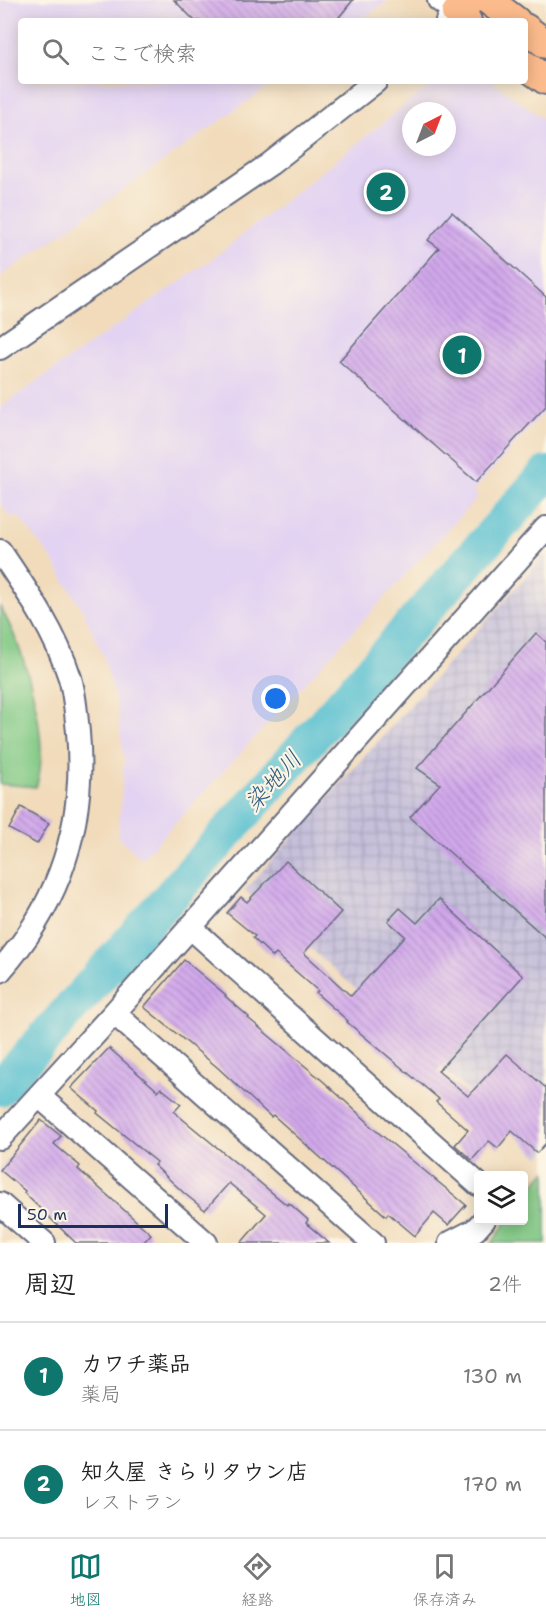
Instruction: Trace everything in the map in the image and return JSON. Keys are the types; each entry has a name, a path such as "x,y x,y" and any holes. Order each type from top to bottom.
{"main road":[{"path":"488,0 512,18"},
{"path":"528,30 546,44"},
{"path":"528,67 546,80"}],"street":[{"path":"0,348 270,164 372,84"},
{"path":"0,1138 546,528"},
{"path":"0,551 44,618 71,681 76,714 80,780 75,822 54,889 30,930 0,971"},
{"path":"190,927 474,1180"},
{"path":"114,1013 373,1243"},
{"path":"39,1096 206,1243"},
{"path":"0,1204 44,1243"},
{"path":"450,1243 480,1225"}],"shaded area":[{"path":"0,0 388,1 364,18 18,18 18,84 272,84 0,277"},
{"path":"431,84 496,84 546,121 546,410 473,492 478,497 142,859 118,837 124,761 117,706 104,658 83,611 52,559 18,516 11,518 0,503 0,407 211,260 402,107 402,156 456,156 456,102 409,102"},
{"path":"546,554 546,1151 539,1157 245,890"}],"green space":[{"path":"0,607 27,670 33,695 41,745 36,787 0,784"},
{"path":"546,1171 546,1243 492,1243 504,1225 528,1225 528,1192"}],"building":[{"path":"174,0 353,0 338,18 192,18"},
{"path":"452,212 546,297 546,406 476,482 339,361 439,248 428,240"},
{"path":"536,633 546,642 546,938 410,817 440,784 417,768"},
{"path":"21,807 49,823 37,844 9,829"},
{"path":"286,861 341,912 304,953 351,996 405,936 388,921 400,908 417,923 439,899 523,976 438,1071 468,1096 507,1054 546,1088 546,1143 537,1153 512,1131 498,1148 489,1141 472,1160 455,1145 468,1130 436,1102 439,1099 347,1022 316,993 318,991 276,954 273,957 253,938 255,936 227,913 241,897 247,902"},
{"path":"184,960 324,1082 368,1124 466,1205 448,1225 434,1213 415,1236 388,1213 386,1216 273,1115 271,1117 217,1067 144,1007"},
{"path":"109,1048 158,1091 161,1088 181,1104 174,1112 287,1205 289,1203 308,1220 306,1223 329,1243 241,1243 266,1214 229,1183 205,1210 185,1194 154,1165 157,1162 97,1113 98,1111 71,1088"},
{"path":"41,1120 61,1136 54,1144 80,1166 78,1169 151,1234 143,1243 76,1243 24,1193 25,1191 0,1170"}],"waterway":[{"name":"染地川","path":"0,1088 546,474"}],"place":[{"name":"知久屋 きらりタウン店","path":"386,192"},
{"name":"カワチ薬品","path":"462,355"}]}
